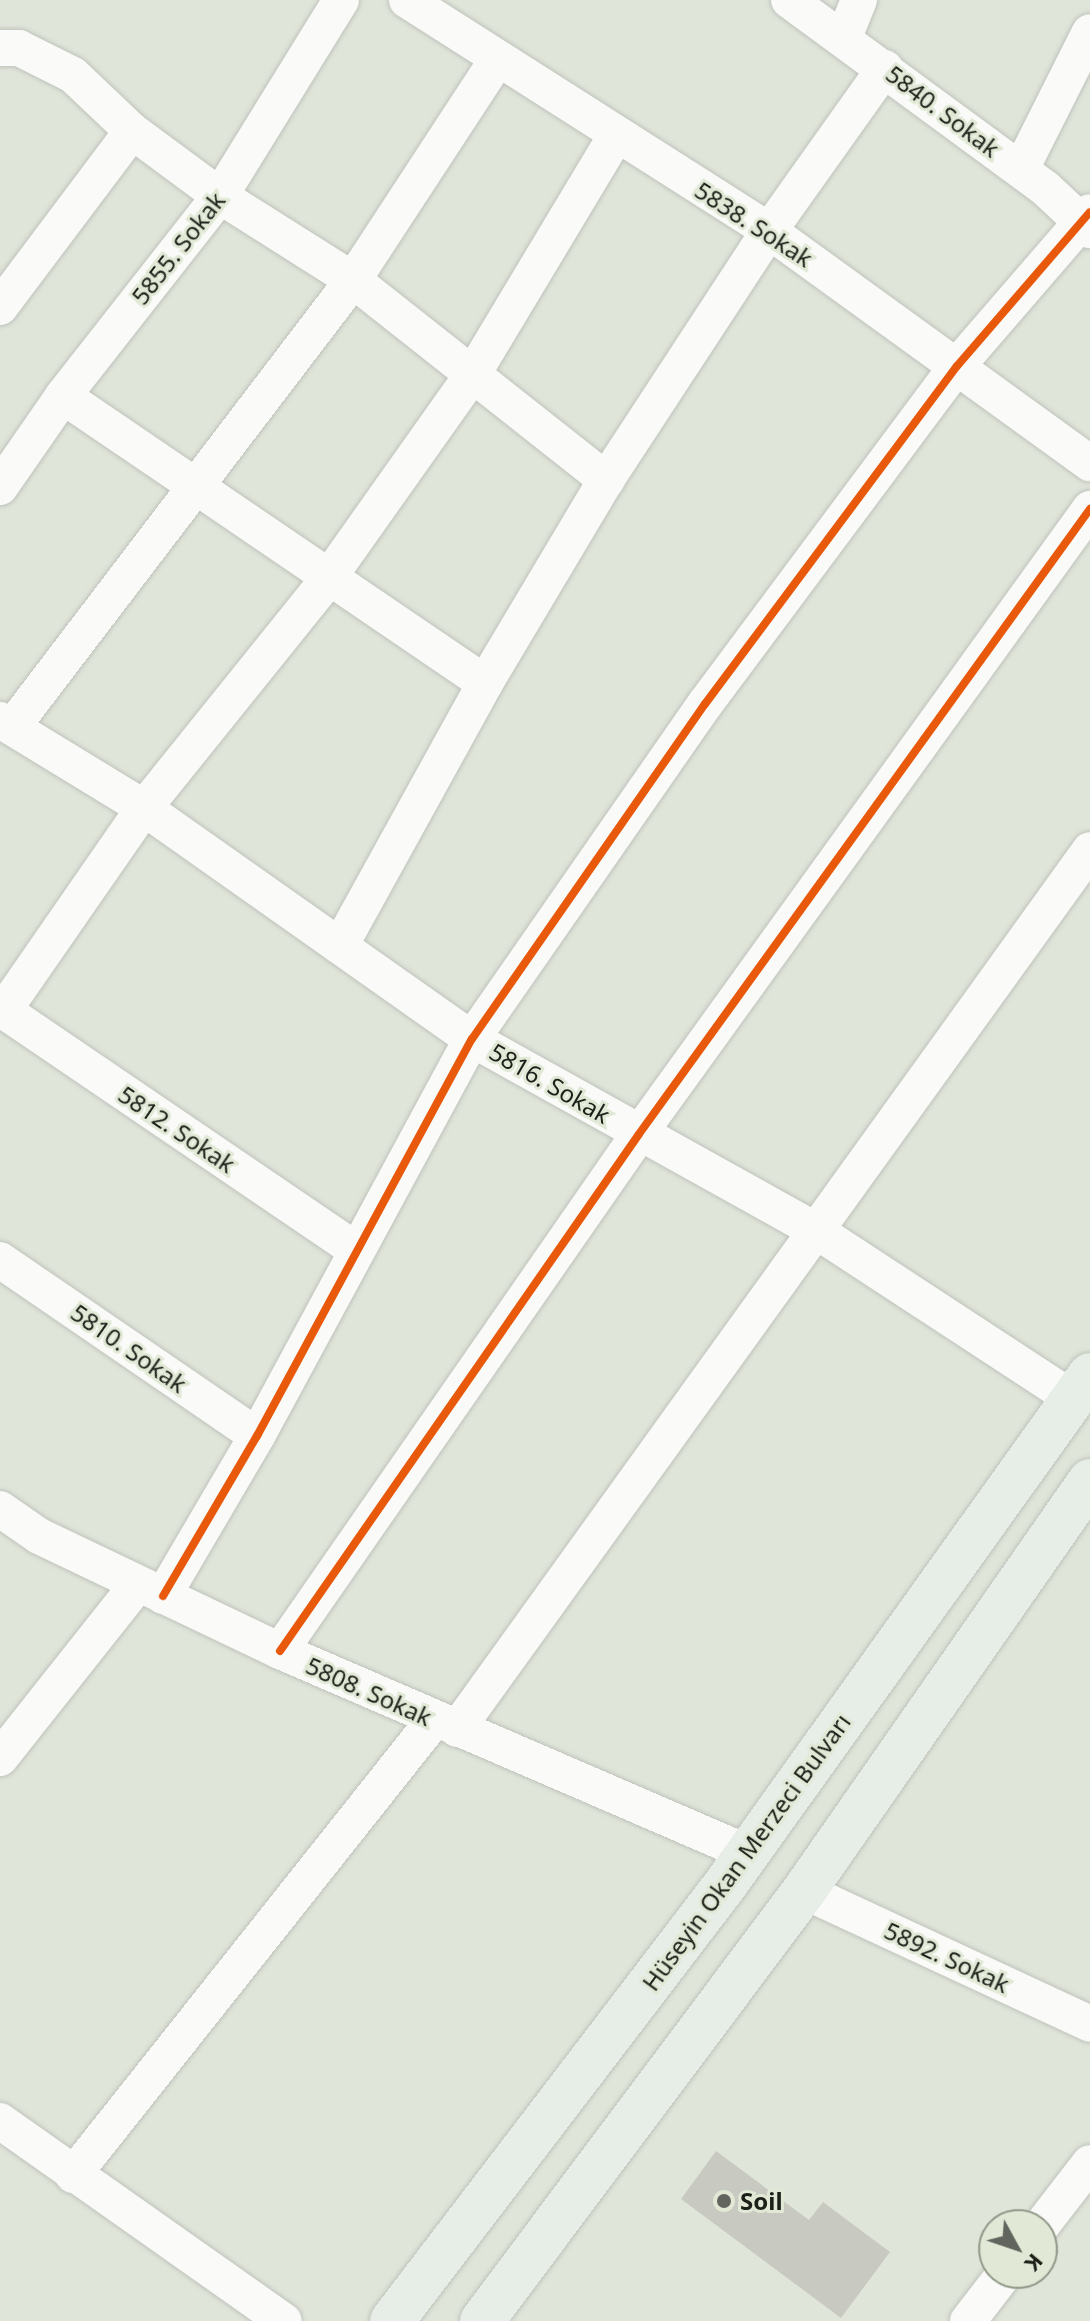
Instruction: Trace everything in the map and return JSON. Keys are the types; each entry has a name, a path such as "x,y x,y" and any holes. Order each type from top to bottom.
{"main road":[{"name":"Hüseyin Okan Merzeci Bulvarı","path":"392,2321 748,1853 1082,1387"},
{"path":"489,2319 804,1891 1090,1481"}],"street":[{"name":"5855. Sokak","path":"0,487 63,396 220,196 341,0"},
{"name":"5838. Sokak","path":"407,0 769,231 1090,463"},
{"name":"5840. Sokak","path":"789,0 844,37 1087,221"},
{"path":"844,37 859,0"},
{"path":"1021,169 1090,32"},
{"path":"0,48 19,48 73,75 132,131 220,196 353,280 474,372 606,480"},
{"path":"6,723 195,488 353,280 497,60"},
{"path":"340,946 485,683 606,480 769,231 885,68"},
{"path":"0,307 132,131"},
{"path":"2,1009 144,808 327,580 474,372 616,136"},
{"path":"0,1758 150,1590 257,1436 354,1249 472,1039 705,704 957,366 1087,221"},
{"path":"63,396 327,580 485,683"},
{"path":"280,1651 639,1134 1090,509"},
{"name":"5816. Sokak","path":"6,723 144,808 472,1039 815,1230 1082,1387"},
{"path":"73,2175 445,1725 815,1230 1090,850"},
{"name":"5812. Sokak","path":"2,1009 354,1249"},
{"name":"5810. Sokak","path":"0,1260 257,1436"},
{"name":"5808. Sokak","path":"0,1509 39,1536 280,1651 445,1725 748,1853"},
{"name":"5892. Sokak","path":"804,1891 1090,2024"},
{"path":"0,2121 284,2321"},
{"path":"1054,2209 1090,2163"},
{"path":"968,2321 993,2289"}],"building":[{"path":"716,2151 809,2220 823,2202 890,2252 841,2318 681,2199"}],"cycle path":[{"path":"163,1596 257,1436 472,1039 705,704 957,366 1090,212"},
{"path":"280,1651 639,1134 1090,509"}],"place":[{"name":"Soil","path":"724,2201"}]}
